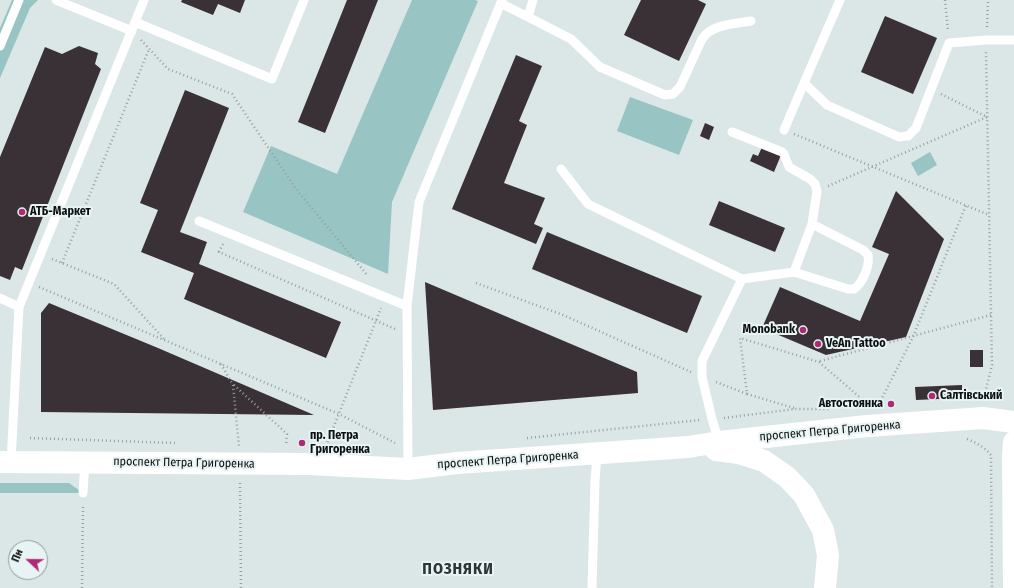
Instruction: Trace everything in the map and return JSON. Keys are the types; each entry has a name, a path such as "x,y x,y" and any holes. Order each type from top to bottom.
{"main road":[{"name":"проспект Петра Григоренка","path":"5,462 85,462 242,451 309,464 408,459 457,463 691,446 867,426 983,418 1014,422"},
{"path":"1014,442 1014,588"},
{"path":"691,446 739,453 764,461 787,477 804,495 823,530 828,554 824,588"}],"lane":[{"path":"0,46 19,0"},
{"path":"56,0 134,26 272,79 304,0"},
{"path":"5,462 19,307 144,0"},
{"path":"528,17 533,0"},
{"path":"784,130 840,0"},
{"path":"408,459 407,306 419,202 502,2 571,39 600,67 665,95 673,94 680,87 706,33 713,29 751,21"},
{"path":"804,83 827,105 899,137 908,136 916,128 948,43 986,40 1014,40"},
{"path":"732,132 782,152 789,167 810,179 815,184 817,191 812,224 794,272"},
{"path":"561,169 588,204 742,279 794,272 848,289 854,289 858,286 869,261 868,255 863,250 812,224"},
{"path":"199,221 407,306"},
{"path":"719,442 702,376 702,361 742,279"},
{"path":"0,298 19,307"},
{"path":"592,588 597,453"},
{"path":"83,493 85,462"}],"path":[{"path":"945,0 948,43"},
{"path":"978,399 984,397 992,365 986,40 988,0"},
{"path":"134,26 149,49 168,69 232,94 296,189 386,298 375,321 326,446"},
{"path":"62,263 149,49"},
{"path":"931,89 988,117"},
{"path":"817,191 988,117"},
{"path":"784,130 990,214"},
{"path":"875,410 913,337 966,205"},
{"path":"227,233 219,252 375,321 407,333"},
{"path":"40,254 114,284 166,340"},
{"path":"29,283 339,414 408,459"},
{"path":"476,283 563,315 702,376 747,394 795,409"},
{"path":"819,362 991,316"},
{"path":"747,394 740,338 819,362 875,410"},
{"path":"221,364 233,385 287,434 286,445 278,445"},
{"path":"233,385 242,451 241,588"},
{"path":"525,438 795,409 835,410"},
{"path":"867,410 882,410"},
{"path":"30,438 177,443"},
{"path":"231,444 242,451"},
{"path":"318,446 334,446"},
{"path":"991,455 992,588"},
{"path":"82,588 83,493"}],"shaded area":[{"path":"12,0 38,0 30,8 0,78 0,28"},
{"path":"412,0 478,1 392,202 388,274 243,212 271,146 337,174"},
{"path":"630,97 693,120 679,155 617,131"},
{"path":"930,152 937,165 918,176 911,163"},
{"path":"0,483 69,483 83,493 0,493"}],"building":[{"path":"182,0 245,0 240,13 218,4 213,15 181,2"},
{"path":"347,0 378,0 325,133 298,122"},
{"path":"641,0 698,0 706,4 679,61 624,35"},
{"path":"885,16 937,38 913,94 861,72"},
{"name":"АТБ-Маркет","path":"79,46 98,53 95,64 101,69 22,270 15,267 10,280 0,276 0,157 45,47 62,54"},
{"path":"516,55 542,66 519,121 527,125 504,183 545,198 534,224 543,228 536,244 452,209"},
{"path":"185,90 229,108 180,232 207,242 199,264 341,322 326,358 184,299 194,273 141,252 158,210 140,203"},
{"path":"705,123 714,127 709,140 700,136"},
{"path":"762,147 781,155 774,172 750,161 753,154 758,156"},
{"path":"896,191 944,239 906,337 826,355 762,328 780,287 860,321 889,254 872,247"},
{"path":"719,201 785,228 775,252 709,225"},
{"path":"547,232 702,296 687,333 532,269"},
{"path":"425,282 637,372 638,393 433,410"},
{"path":"49,303 314,415 41,412 41,313"},
{"path":"970,350 983,350 983,367 970,367"},
{"path":"962,385 962,398 916,400 915,387"}],"place":[{"name":"АТБ-Маркет","path":"22,212"},
{"name":"Monobank","path":"803,330"},
{"name":"VeAn Tattoo","path":"818,344"},
{"name":"Салтівський","path":"932,396"},
{"name":"Автостоянка","path":"891,404"},
{"name":"пр. Петра Григоренка","path":"302,443"}],"district":[{"name":"ПОЗНЯКИ","path":"458,570"}]}
